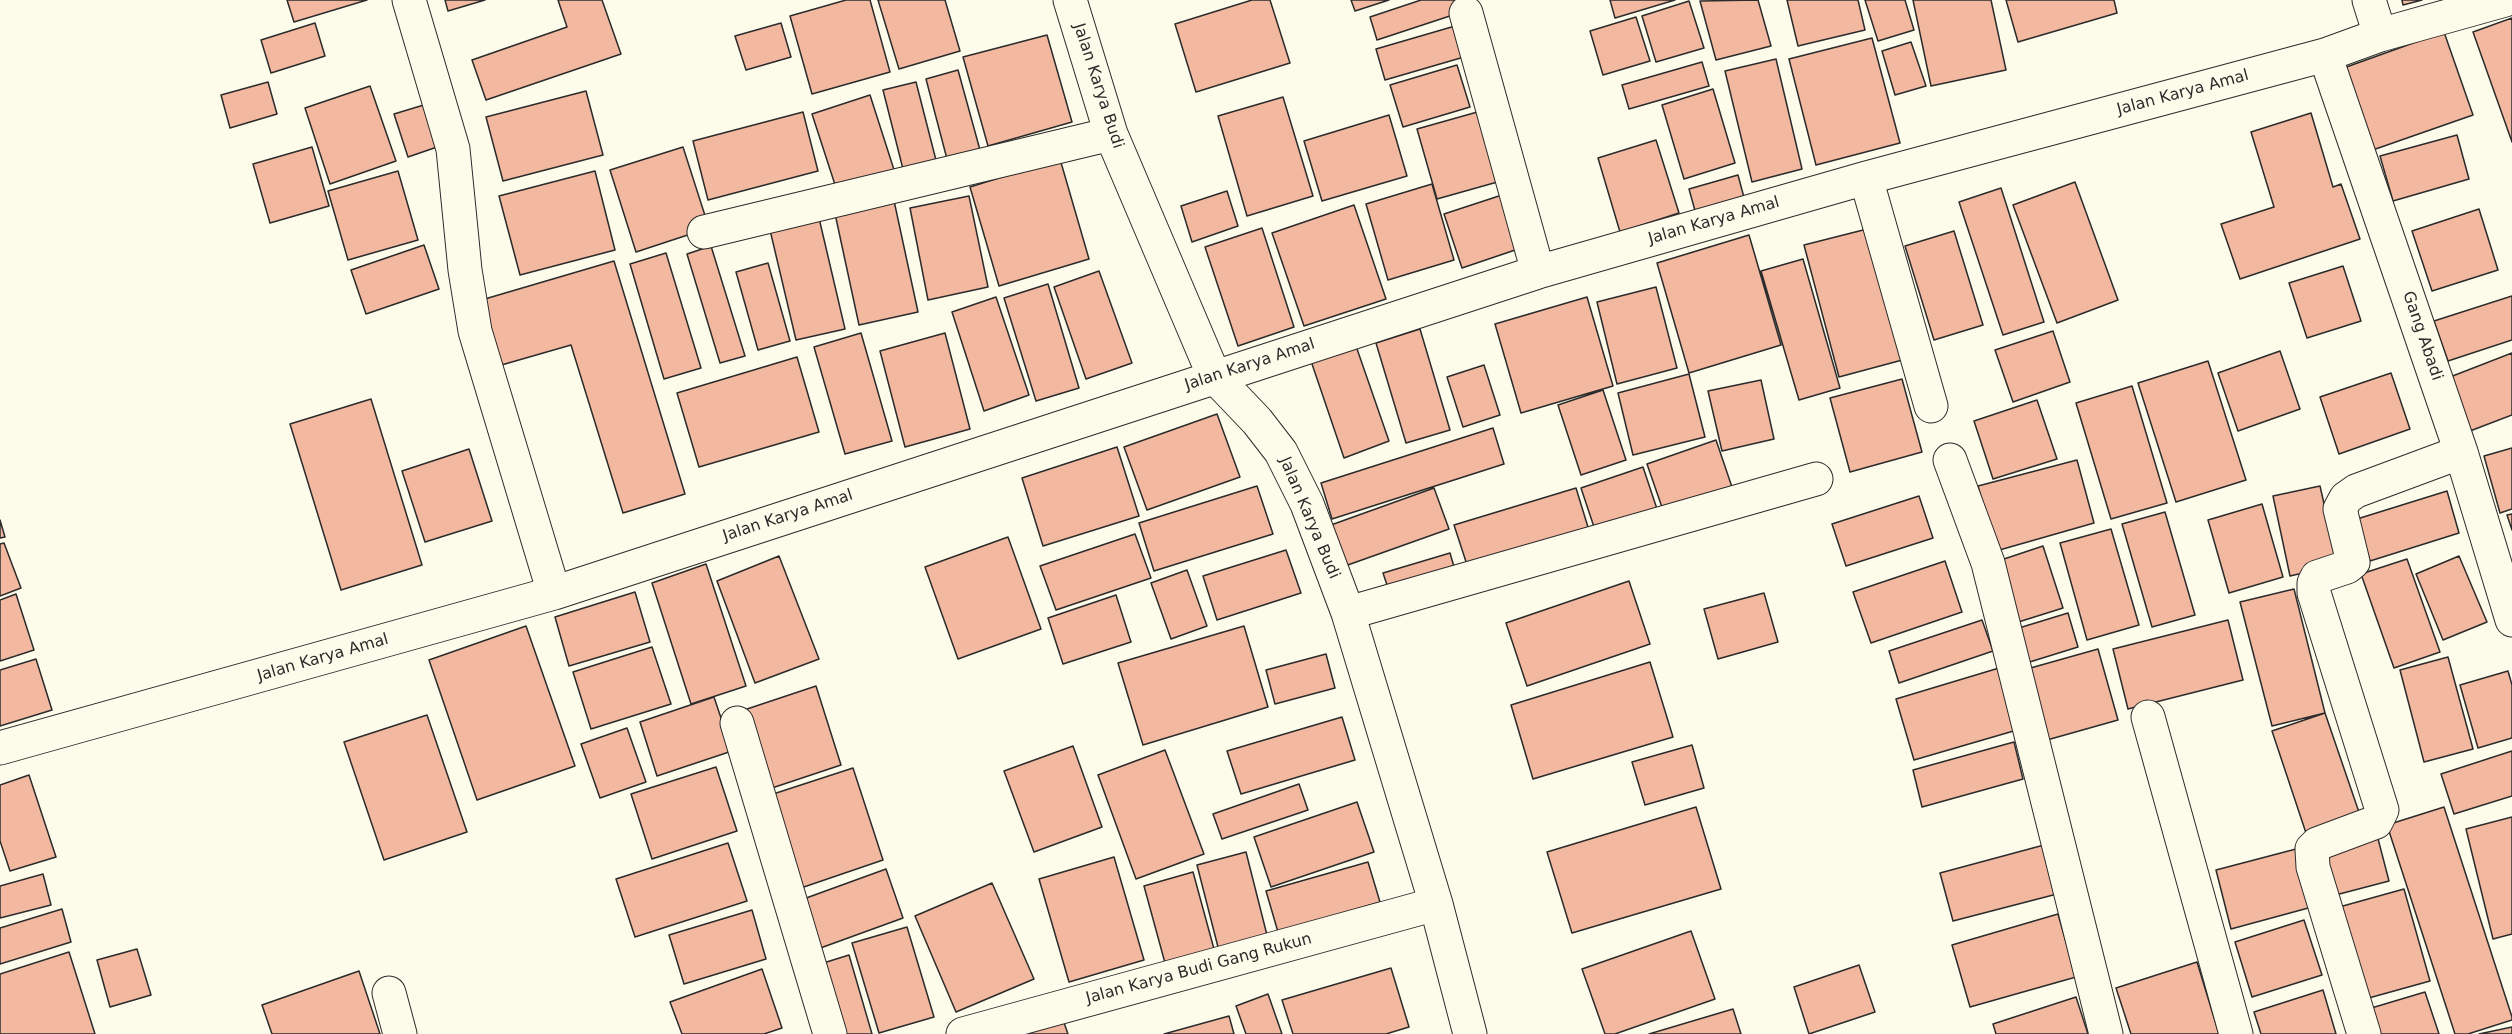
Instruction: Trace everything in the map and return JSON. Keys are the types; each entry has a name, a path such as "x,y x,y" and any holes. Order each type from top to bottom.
{"street":[{"path":"410,0 453,149 465,270 475,331 554,594"},
{"name":"Jalan Karya Budi","path":"1070,0 1111,134 1214,376 1257,421 1281,452 1306,504 1348,613 1436,904 1470,1034"},
{"path":"2369,0 2379,35"},
{"name":"Jalan Karya Amal","path":"0,748 554,594 1214,376 1538,272 1866,178 2325,55 2379,35 2505,0"},
{"path":"1466,13 1538,272"},
{"name":"Gang Abadi","path":"2325,55 2461,452 2512,620"},
{"path":"704,232 1111,134"},
{"path":"1866,178 1931,406"},
{"path":"2364,1034 2313,867 2312,849 2318,844 2376,822 2382,810 2314,592 2314,583 2317,577 2347,567 2353,562 2340,509 2346,498 2356,491 2461,452"},
{"path":"1950,460 1988,563 2106,1034"},
{"path":"1348,613 1816,479"},
{"path":"2148,717 2236,1034"},
{"path":"737,723 830,1034"},
{"name":"Jalan Karya Budi Gang Rukun","path":"963,1034 1436,904"},
{"path":"389,993 399,1034"}],"building":[{"path":"287,0 367,0 294,22"},
{"path":"445,0 485,0 448,11"},
{"path":"558,0 602,0 621,54 486,100 472,60 567,27"},
{"path":"846,0 870,0 890,72 812,94 790,16"},
{"path":"878,0 945,0 960,51 899,69"},
{"path":"1252,0 1270,0 1290,63 1196,92 1175,24"},
{"path":"1351,0 1389,0 1355,11"},
{"path":"1421,0 1458,0 1462,12 1377,40 1370,17"},
{"path":"1610,0 1675,0 1615,18"},
{"path":"1758,0 1771,46 1716,60 1700,1"},
{"path":"1787,0 1858,0 1865,30 1798,46"},
{"path":"1865,0 1905,0 1914,30 1878,41"},
{"path":"1913,0 1991,0 2006,70 1931,86"},
{"path":"2006,0 2114,0 2117,13 2018,42"},
{"path":"2402,0 2422,0 2403,5"},
{"path":"1689,1 1704,48 1656,62 1642,16"},
{"path":"1636,17 1650,61 1603,75 1590,31"},
{"path":"2512,18 2512,142 2473,32"},
{"path":"315,23 325,56 271,73 261,40"},
{"path":"781,23 791,57 746,70 735,36"},
{"path":"1455,26 1464,57 1385,80 1376,49"},
{"path":"2444,32 2473,115 2367,152 2338,70"},
{"path":"1047,35 1072,122 988,146 963,57"},
{"path":"1872,38 1900,143 1816,165 1789,59"},
{"path":"1911,42 1926,86 1895,95 1882,51"},
{"path":"1776,59 1802,169 1752,182 1725,71"},
{"path":"1702,62 1709,86 1629,109 1622,85"},
{"path":"1457,65 1470,107 1403,127 1390,85"},
{"path":"958,70 980,150 947,159 926,79"},
{"path":"268,82 277,114 230,128 221,95"},
{"path":"916,82 938,168 905,177 883,90"},
{"path":"370,86 396,161 330,184 305,108"},
{"path":"1713,89 1735,163 1684,179 1662,105"},
{"path":"586,91 603,155 503,181 486,117"},
{"path":"870,95 896,176 838,194 812,114"},
{"path":"1283,97 1313,196 1247,216 1218,116"},
{"path":"427,104 440,146 408,157 394,114"},
{"path":"1488,109 1508,179 1437,199 1417,129"},
{"path":"803,112 818,171 708,200 693,141"},
{"path":"2311,113 2333,187 2341,184 2360,239 2240,279 2221,224 2274,207 2251,132"},
{"path":"1389,115 1407,176 1322,201 1304,141"},
{"path":"2457,135 2469,179 2393,201 2380,156"},
{"path":"1656,140 1679,213 1620,232 1598,158"},
{"path":"312,147 329,206 270,223 253,164"},
{"path":"683,147 709,228 636,252 610,170"},
{"path":"1060,159 1089,259 999,286 970,187"},
{"path":"398,171 418,240 348,260 328,191"},
{"path":"595,171 615,250 520,275 499,196"},
{"path":"1738,175 1746,205 1697,218 1689,189"},
{"path":"2075,182 2118,300 2057,323 2013,205"},
{"path":"1432,184 1454,260 1388,280 1366,204"},
{"path":"2001,188 2044,322 2003,335 1959,202"},
{"path":"1227,191 1238,226 1192,242 1181,206"},
{"path":"1505,194 1524,247 1462,268 1444,214"},
{"path":"893,196 918,312 859,325 834,209"},
{"path":"969,196 988,287 928,300 910,208"},
{"path":"1354,205 1386,299 1304,326 1272,233"},
{"path":"2479,209 2498,270 2432,291 2412,231"},
{"path":"819,218 845,329 796,340 770,230"},
{"path":"1262,228 1294,327 1238,346 1205,247"},
{"path":"1871,228 1906,359 1839,377 1804,245"},
{"path":"1954,231 1983,325 1934,340 1905,246"},
{"path":"1749,235 1781,345 1689,373 1657,263"},
{"path":"424,245 439,289 366,314 351,270"},
{"path":"711,246 745,356 720,363 687,254"},
{"path":"666,253 701,368 664,379 630,264"},
{"path":"1803,259 1840,388 1799,400 1761,271"},
{"path":"614,261 685,494 623,513 571,345 498,366 478,301"},
{"path":"768,263 790,341 758,350 736,272"},
{"path":"2343,266 2361,321 2307,338 2289,283"},
{"path":"1099,271 1132,363 1086,379 1054,287"},
{"path":"1048,284 1079,388 1036,401 1004,298"},
{"path":"1656,287 1677,368 1617,384 1597,302"},
{"path":"2512,296 2512,340 2448,361 2434,321"},
{"path":"996,297 1029,395 984,411 952,312"},
{"path":"1587,297 1613,386 1521,413 1495,324"},
{"path":"1420,329 1450,430 1406,443 1376,343"},
{"path":"2053,331 2070,382 2013,402 1995,350"},
{"path":"861,333 892,441 845,454 814,347"},
{"path":"945,333 970,429 905,447 880,351"},
{"path":"1356,346 1389,441 1344,458 1311,361"},
{"path":"2280,351 2300,409 2238,431 2218,373"},
{"path":"2512,353 2512,415 2470,431 2450,377"},
{"path":"797,357 819,432 699,467 677,393"},
{"path":"2208,361 2246,480 2176,502 2138,383"},
{"path":"1484,365 1500,415 1463,427 1447,377"},
{"path":"2391,373 2410,429 2339,454 2320,397"},
{"path":"1689,374 1705,437 1633,455 1618,393"},
{"path":"1902,379 1922,452 1850,472 1830,398"},
{"path":"1761,380 1774,439 1722,451 1708,391"},
{"path":"2132,386 2167,503 2111,519 2076,403"},
{"path":"1603,390 1626,460 1581,475 1558,405"},
{"path":"371,399 422,565 341,590 290,424"},
{"path":"2037,400 2057,459 1993,479 1974,421"},
{"path":"1217,414 1240,477 1147,510 1124,447"},
{"path":"1493,428 1504,464 1332,519 1321,483"},
{"path":"1716,440 1733,490 1664,513 1647,464"},
{"path":"1117,447 1139,516 1043,546 1022,478"},
{"path":"2512,448 2512,509 2500,513 2484,456"},
{"path":"469,449 492,521 425,542 402,471"},
{"path":"2077,460 2094,523 1996,551 1978,486"},
{"path":"1643,467 1659,515 1597,536 1581,488"},
{"path":"1257,486 1273,534 1154,571 1139,523"},
{"path":"2320,486 2338,565 2290,576 2273,496"},
{"path":"1434,488 1449,529 1345,566 1331,525"},
{"path":"1576,488 1591,537 1470,574 1454,525"},
{"path":"2447,491 2459,533 2370,561 2357,519"},
{"path":"1919,496 1933,538 1846,566 1832,524"},
{"path":"2262,504 2283,577 2229,593 2208,520"},
{"path":"2165,512 2195,615 2152,627 2122,524"},
{"path":"2512,514 2512,530 2507,515"},
{"path":"0,520 5,537 0,538"},
{"path":"2111,529 2139,625 2087,640 2060,543"},
{"path":"1135,534 1151,578 1056,610 1040,566"},
{"path":"1008,537 1041,629 958,659 925,567"},
{"path":"4,543 21,588 0,596 0,544"},
{"path":"2043,546 2063,608 2012,624 1992,563"},
{"path":"1286,550 1301,593 1217,620 1203,576"},
{"path":"1450,553 1457,577 1391,597 1383,573"},
{"path":"779,556 819,659 755,683 717,581"},
{"path":"2459,556 2487,622 2443,640 2416,574"},
{"path":"2407,559 2440,652 2394,668 2361,574"},
{"path":"1945,561 1962,612 1871,643 1853,592"},
{"path":"706,564 746,686 691,704 652,583"},
{"path":"1187,570 1207,626 1171,639 1151,583"},
{"path":"1629,581 1650,644 1527,686 1506,623"},
{"path":"2294,589 2325,713 2272,726 2240,602"},
{"path":"635,592 650,642 569,666 555,617"},
{"path":"1764,593 1778,642 1718,659 1704,609"},
{"path":"16,594 34,650 0,661 0,600"},
{"path":"1116,595 1131,642 1063,664 1048,618"},
{"path":"2068,613 2078,647 2020,665 2009,631"},
{"path":"1982,620 1993,651 1899,683 1889,651"},
{"path":"2228,620 2243,680 2128,709 2113,649"},
{"path":"526,626 575,766 477,800 429,660"},
{"path":"1244,626 1268,707 1143,745 1118,663"},
{"path":"652,647 671,704 591,729 573,672"},
{"path":"2098,649 2118,720 2047,740 2027,669"},
{"path":"1326,654 1335,688 1275,704 1266,670"},
{"path":"2448,657 2473,749 2424,762 2400,670"},
{"path":"36,659 52,710 0,726 0,670"},
{"path":"1650,662 1673,737 1533,779 1511,705"},
{"path":"1999,668 2017,730 1914,760 1896,699"},
{"path":"2508,671 2512,685 2512,738 2478,748 2460,685"},
{"path":"816,686 841,765 766,790 741,711"},
{"path":"714,697 732,751 657,776 640,722"},
{"path":"2325,713 2362,821 2308,839 2272,731"},
{"path":"427,715 467,832 384,860 344,742"},
{"path":"1342,717 1355,760 1241,794 1227,751"},
{"path":"627,728 646,782 600,798 581,744"},
{"path":"2014,742 2023,779 1922,807 1913,770"},
{"path":"1692,745 1704,788 1645,805 1632,762"},
{"path":"1073,746 1102,827 1034,852 1004,771"},
{"path":"1165,750 1204,854 1136,879 1098,775"},
{"path":"2512,751 2512,796 2454,814 2441,774"},
{"path":"716,767 737,831 652,859 631,794"},
{"path":"853,768 883,860 795,890 764,797"},
{"path":"29,775 56,857 10,871 0,841 0,785"},
{"path":"1299,784 1308,810 1222,839 1213,814"},
{"path":"1357,802 1374,852 1271,887 1254,837"},
{"path":"1696,807 1721,889 1572,933 1547,852"},
{"path":"2444,807 2512,1017 2512,1020 2468,1034 2455,1034 2387,825"},
{"path":"2512,817 2512,934 2493,939 2466,829"},
{"path":"2376,831 2389,881 2328,897 2315,847"},
{"path":"728,843 747,901 635,937 616,879"},
{"path":"2044,845 2057,894 1953,921 1940,873"},
{"path":"2296,849 2312,907 2231,929 2216,870"},
{"path":"1246,852 1268,939 1219,951 1197,865"},
{"path":"1114,857 1144,960 1069,982 1039,879"},
{"path":"1368,862 1380,902 1278,932 1266,891"},
{"path":"886,869 903,918 815,950 798,901"},
{"path":"1193,872 1214,949 1165,963 1144,886"},
{"path":"43,874 51,905 0,918 0,886"},
{"path":"992,883 1034,979 956,1012 915,916"},
{"path":"2404,889 2430,981 2358,1001 2332,909"},
{"path":"62,909 71,942 0,964 0,928"},
{"path":"752,910 766,959 684,984 669,935"},
{"path":"2058,914 2076,977 1970,1007 1952,945"},
{"path":"2304,920 2322,975 2252,997 2235,942"},
{"path":"907,927 934,1017 879,1033 852,943"},
{"path":"1691,931 1715,999 1615,1034 1605,1034 1582,969"},
{"path":"137,949 151,995 110,1007 97,960"},
{"path":"69,952 95,1034 0,1034 0,974"},
{"path":"849,955 872,1034 837,1034 817,965"},
{"path":"2197,962 2219,1034 2131,1034 2116,988"},
{"path":"1859,965 1875,1012 1809,1034 1794,987"},
{"path":"1391,968 1409,1027 1386,1034 1293,1034 1282,1000"},
{"path":"762,969 782,1028 764,1034 682,1034 670,1002"},
{"path":"359,971 380,1034 272,1034 262,1005"},
{"path":"2323,990 2336,1034 2261,1034 2254,1012"},
{"path":"2425,992 2439,1034 2365,1034 2358,1012"},
{"path":"1268,994 1282,1034 1246,1034 1236,1006"},
{"path":"2076,997 2088,1034 1996,1034 1993,1024"},
{"path":"1733,1009 1741,1034 1649,1034"},
{"path":"1229,1016 1234,1034 1164,1034"},
{"path":"1062,1017 1068,1034 1011,1034"},
{"path":"2512,1027 2512,1034 2479,1034"}]}
